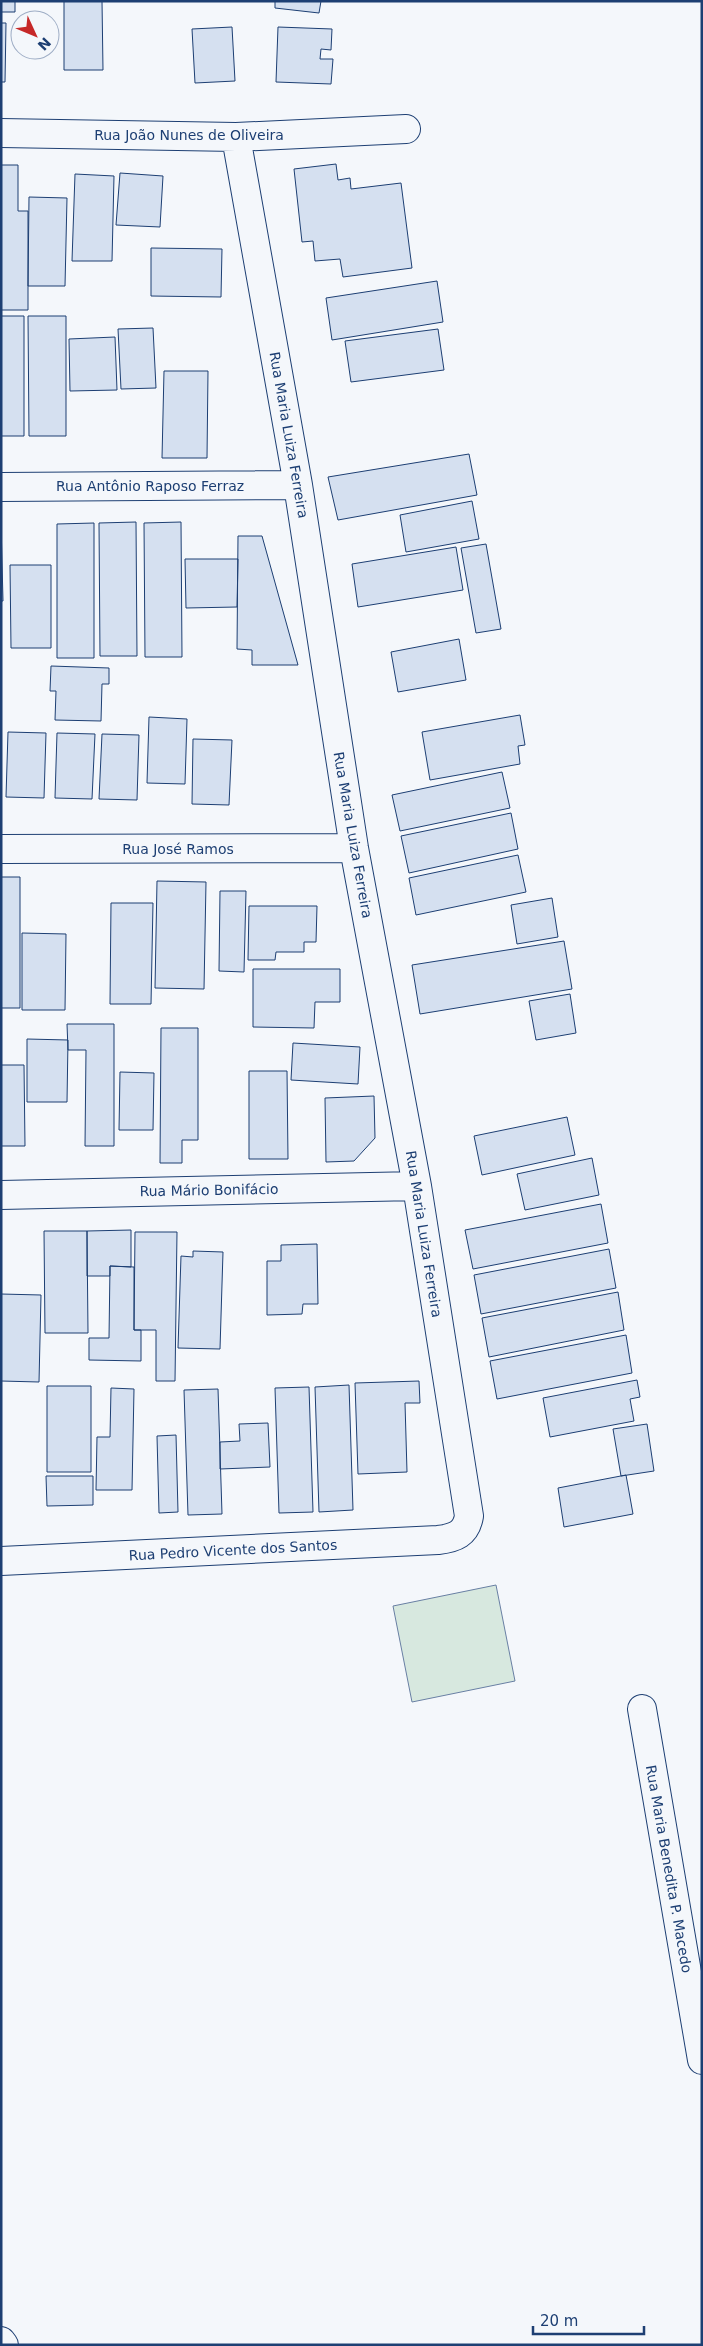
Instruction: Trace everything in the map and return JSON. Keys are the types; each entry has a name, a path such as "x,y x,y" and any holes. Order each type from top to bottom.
{"street":[{"name":"Rua João Nunes de Oliveira","path":"1,134 236,137 406,128"},
{"name":"Rua Maria Luiza Ferreira","path":"236,137 298,485 354,848 417,1186 469,1516 463,1531"},
{"name":"Rua Antônio Raposo Ferraz","path":"1,487 298,485"},
{"name":"Rua José Ramos","path":"1,849 354,848"},
{"name":"Rua Mário Bonifácio","path":"1,1195 417,1186"},
{"name":"Rua Pedro Vicente dos Santos","path":"1,1561 438,1540 453,1538 463,1531"},
{"name":"Rua Maria Benedita P. Macedo","path":"642,1708 702,2060"},
{"path":"1,2341 4,2345"}],"shaded area":[{"path":"496,1585 515,1681 412,1702 393,1606"}],"building":[{"path":"1,1 15,1 15,10 1,12"},
{"path":"64,1 102,1 103,70 64,70"},
{"path":"275,1 321,1 319,13 275,8"},
{"path":"1,23 6,23 5,82 1,82"},
{"path":"232,27 235,81 195,83 192,29"},
{"path":"278,27 332,29 331,50 321,49 320,59 333,59 331,84 276,82"},
{"path":"336,164 338,180 350,178 351,189 401,183 412,268 343,277 340,259 315,261 313,241 302,242 294,169"},
{"path":"1,165 18,165 18,211 28,211 28,310 1,310"},
{"path":"120,173 163,176 160,227 116,225"},
{"path":"75,174 114,176 112,261 72,261"},
{"path":"29,197 67,198 65,286 28,286"},
{"path":"151,248 222,249 221,297 151,296"},
{"path":"437,281 443,322 332,340 326,298"},
{"path":"1,316 24,316 24,436 1,436"},
{"path":"28,316 66,316 66,436 29,436"},
{"path":"153,328 156,388 121,389 118,329"},
{"path":"438,329 444,370 351,382 345,341"},
{"path":"115,337 117,390 70,391 69,339"},
{"path":"164,371 208,371 207,458 162,458"},
{"path":"469,454 477,495 338,520 328,477"},
{"path":"472,501 479,539 406,552 400,515"},
{"path":"136,522 137,656 100,656 99,523"},
{"path":"181,522 182,657 145,657 144,523"},
{"path":"1,523 3,601 1,601"},
{"path":"94,523 94,658 57,658 57,524"},
{"path":"238,536 262,536 298,665 252,665 252,650 237,649"},
{"path":"486,544 501,629 476,633 461,548"},
{"path":"456,547 463,590 358,607 352,564"},
{"path":"185,559 238,559 237,607 186,608"},
{"path":"10,565 51,565 51,648 11,648"},
{"path":"459,639 466,680 398,692 391,652"},
{"path":"51,666 109,668 109,684 102,684 101,721 55,720 56,691 50,691"},
{"path":"520,715 525,745 518,746 520,764 430,780 422,732"},
{"path":"149,717 187,719 185,784 147,783"},
{"path":"8,732 46,733 44,798 6,797"},
{"path":"57,733 95,734 92,799 55,798"},
{"path":"102,734 139,735 137,800 99,799"},
{"path":"193,739 232,740 229,805 192,804"},
{"path":"502,772 510,808 400,831 392,795"},
{"path":"511,813 518,849 409,873 401,836"},
{"path":"518,855 526,892 416,915 409,878"},
{"path":"1,877 20,877 20,1008 1,1008"},
{"path":"157,881 206,882 204,989 155,988"},
{"path":"220,891 246,891 244,972 219,971"},
{"path":"552,898 558,937 517,944 511,905"},
{"path":"111,903 153,903 151,1004 110,1004"},
{"path":"249,906 317,906 316,942 304,942 304,952 276,952 275,960 248,960"},
{"path":"22,933 66,934 65,1010 22,1010"},
{"path":"564,941 572,989 420,1014 412,965"},
{"path":"253,969 340,969 340,1002 315,1002 314,1028 253,1027"},
{"path":"570,994 576,1033 536,1040 529,1001"},
{"path":"67,1024 114,1024 114,1146 85,1146 86,1050 68,1050"},
{"path":"161,1028 198,1028 198,1140 182,1140 182,1163 160,1163"},
{"path":"27,1039 68,1040 67,1102 27,1102"},
{"path":"293,1043 360,1047 358,1084 291,1080"},
{"path":"1,1065 24,1065 25,1146 1,1146"},
{"path":"249,1071 287,1071 288,1159 249,1159"},
{"path":"120,1072 154,1073 153,1130 119,1130"},
{"path":"374,1096 375,1138 354,1161 326,1162 325,1098"},
{"path":"567,1117 575,1155 482,1175 474,1136"},
{"path":"592,1158 599,1195 525,1210 517,1174"},
{"path":"601,1204 608,1243 473,1269 465,1230"},
{"path":"131,1230 131,1267 110,1266 110,1276 87,1276 87,1231"},
{"path":"44,1231 87,1231 88,1333 45,1333"},
{"path":"135,1232 177,1232 175,1381 156,1381 156,1330 134,1330"},
{"path":"317,1244 318,1304 303,1304 302,1314 267,1315 267,1261 281,1261 281,1245"},
{"path":"609,1249 616,1288 481,1314 474,1275"},
{"path":"193,1251 223,1252 220,1349 178,1348 181,1256 193,1257"},
{"path":"110,1266 134,1267 134,1330 141,1330 141,1361 89,1360 89,1338 109,1338"},
{"path":"618,1292 624,1330 489,1357 482,1318"},
{"path":"1,1294 41,1295 39,1382 1,1381"},
{"path":"626,1335 632,1373 497,1399 490,1361"},
{"path":"637,1380 640,1397 630,1399 634,1421 550,1437 543,1398"},
{"path":"419,1381 420,1403 405,1403 407,1472 358,1474 355,1383"},
{"path":"349,1385 353,1510 319,1512 315,1387"},
{"path":"47,1386 91,1386 91,1472 47,1472"},
{"path":"309,1387 313,1512 279,1513 275,1388"},
{"path":"111,1388 134,1389 132,1490 96,1490 97,1437 110,1437"},
{"path":"218,1389 222,1514 188,1515 184,1390"},
{"path":"268,1423 270,1467 220,1469 220,1442 240,1441 239,1424"},
{"path":"647,1424 654,1471 621,1476 613,1429"},
{"path":"176,1435 178,1512 159,1513 157,1436"},
{"path":"626,1475 633,1514 564,1527 558,1488"},
{"path":"46,1476 93,1476 93,1505 47,1506"}]}
